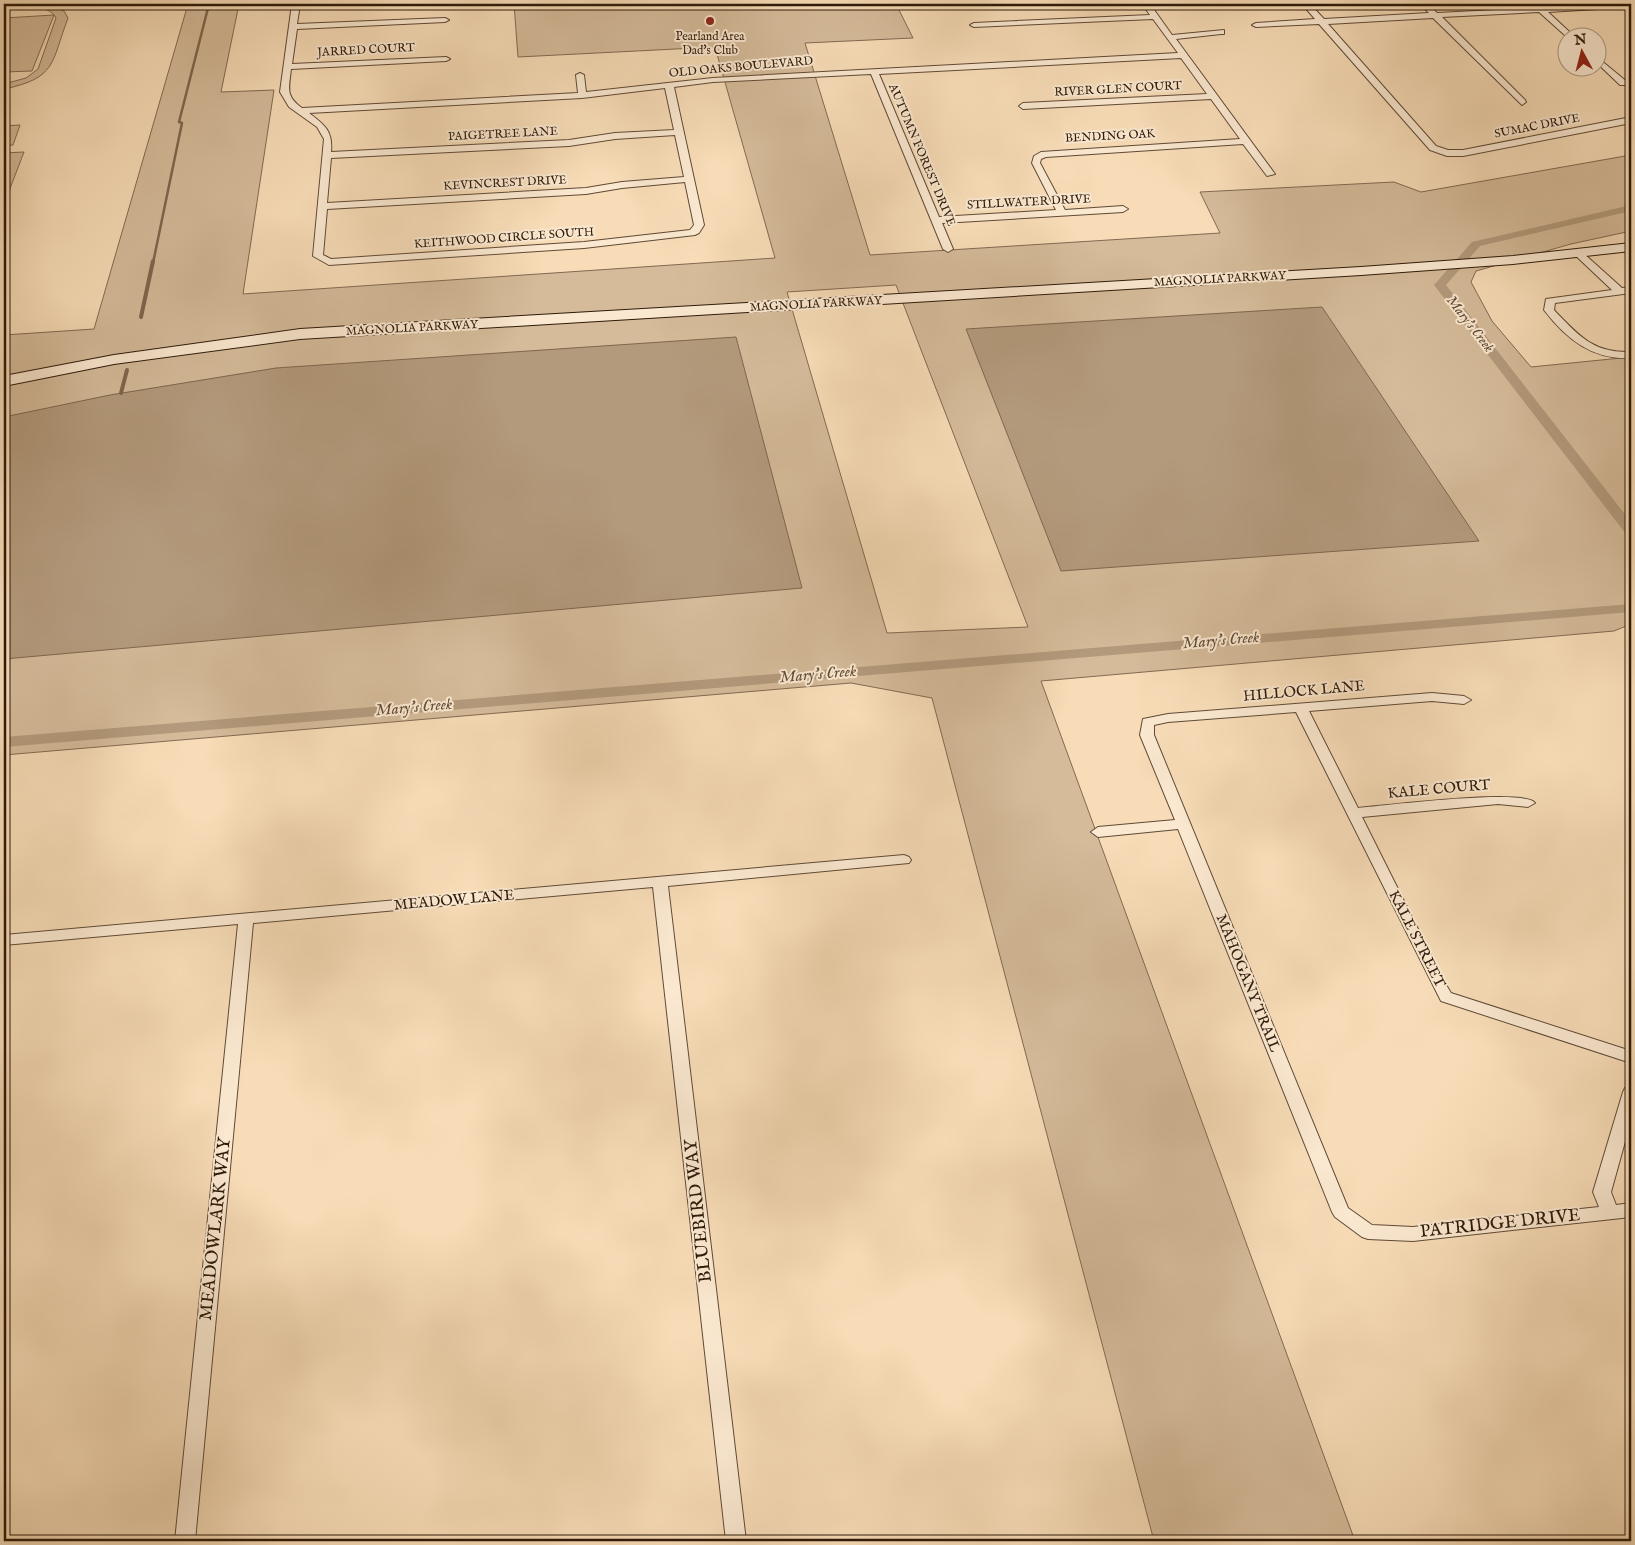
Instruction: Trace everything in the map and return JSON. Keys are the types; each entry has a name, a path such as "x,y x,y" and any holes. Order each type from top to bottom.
{"street":[{"path":"296,4 284,89 287,100 326,131 328,155 323,206"},
{"path":"1146,4 1170,34 1270,174"},
{"path":"1306,4 1319,18"},
{"path":"1424,4 1522,102"},
{"path":"1253,22 1433,13 1556,4"},
{"path":"1537,6 1631,5"},
{"path":"1537,6 1561,28"},
{"path":"974,25 1156,17"},
{"name":"SUMAC DRIVE","path":"1319,18 1433,148 1447,153 1464,153 1631,120"},
{"path":"293,27 446,20"},
{"path":"1170,34 1214,26"},
{"path":"1170,34 1221,32"},
{"name":"OLD OAKS BOULEVARD","path":"300,111 582,95 713,80 873,70 1184,55"},
{"name":"JARRED COURT","path":"287,67 446,59"},
{"path":"1608,69 1623,83"},
{"name":"AUTUMN FOREST DRIVE","path":"873,70 948,249"},
{"path":"580,75 582,95"},
{"path":"669,85 689,180"},
{"name":"RIVER GLEN COURT","path":"1023,106 1213,96"},
{"name":"PAIGETREE LANE","path":"328,155 569,143 615,136 679,132"},
{"name":"BENDING OAK","path":"1062,212 1036,163 1037,158 1044,154 1246,141"},
{"name":"KEVINCREST DRIVE","path":"323,206 586,191 622,185 689,180"},
{"name":"KEITHWOOD CIRCLE SOUTH","path":"323,206 318,256 321,259 336,262 584,245 689,234 696,230 699,225 689,180"},
{"name":"STILLWATER DRIVE","path":"937,220 1123,209"},
{"name":"MAGNOLIA PARKWAY","path":"1509,257 1611,244 1631,239"},
{"name":"MAGNOLIA PARKWAY","path":"4,371 21,372 182,349 277,333 966,289 1579,254 1631,247"},
{"path":"1579,254 1619,291"},
{"path":"1631,290 1550,301 1549,310 1580,344 1596,353 1631,355"},
{"name":"MAGNOLIA PARKWAY","path":"4,381 21,372"},
{"name":"HILLOCK LANE","path":"1148,722 1168,718 1432,697 1464,700"},
{"name":"KALE STREET","path":"1301,708 1446,997 1631,1057"},
{"name":"MAHOGANY TRAIL","path":"1148,722 1147,735 1341,1212 1368,1232"},
{"name":"KALE COURT","path":"1354,813 1498,800 1528,803"},
{"path":"1098,832 1183,824"},
{"name":"MEADOW LANE","path":"4,940 904,860"},
{"name":"BLUEBIRD WAY","path":"660,881 736,1541"},
{"name":"MEADOWLARK WAY","path":"185,1541 246,917"},
{"path":"1610,1212 1602,1192 1631,1092"},
{"name":"PATRIDGE DRIVE","path":"1368,1232 1413,1234 1631,1210"}],"shaded area":[{"path":"19,4 52,6 64,11 68,18 50,66 43,74 21,85 4,89 4,84 26,78 38,69 56,18 52,13 40,8 24,7 4,10 4,6"},
{"path":"188,4 239,4 221,92 274,90 243,294 775,258 715,47 518,57 514,4 896,4 913,38 805,43 870,255 1220,233 1200,192 1394,182 1421,192 1631,155 1631,231 1571,244 1476,271 1471,282 1492,321 1531,367 1631,357 1631,624 1614,631 1041,681 1355,1541 1154,1541 932,698 851,683 4,755 4,335 94,329","holes":["896,285 1028,627 887,633 787,292"]},
{"path":"54,15 32,71 4,72 4,18"},
{"path":"20,125 13,145 4,146 4,126"},
{"path":"24,152 4,204 4,153"},
{"path":"1322,307 1479,541 1061,571 966,329"},
{"path":"736,337 802,588 4,659 4,417 110,395 276,368"}],"waterway":[{"path":"153,263 182,123 179,122 209,4"},
{"name":"Mary's Creek","path":"1631,208 1476,244 1440,285 1631,531"},
{"path":"141,317 153,261"},
{"path":"121,393 127,370"},
{"name":"Mary's Creek","path":"4,742 1631,608"}],"place":[{"name":"Pearland Area Dad's Club","path":"710,21"}]}
